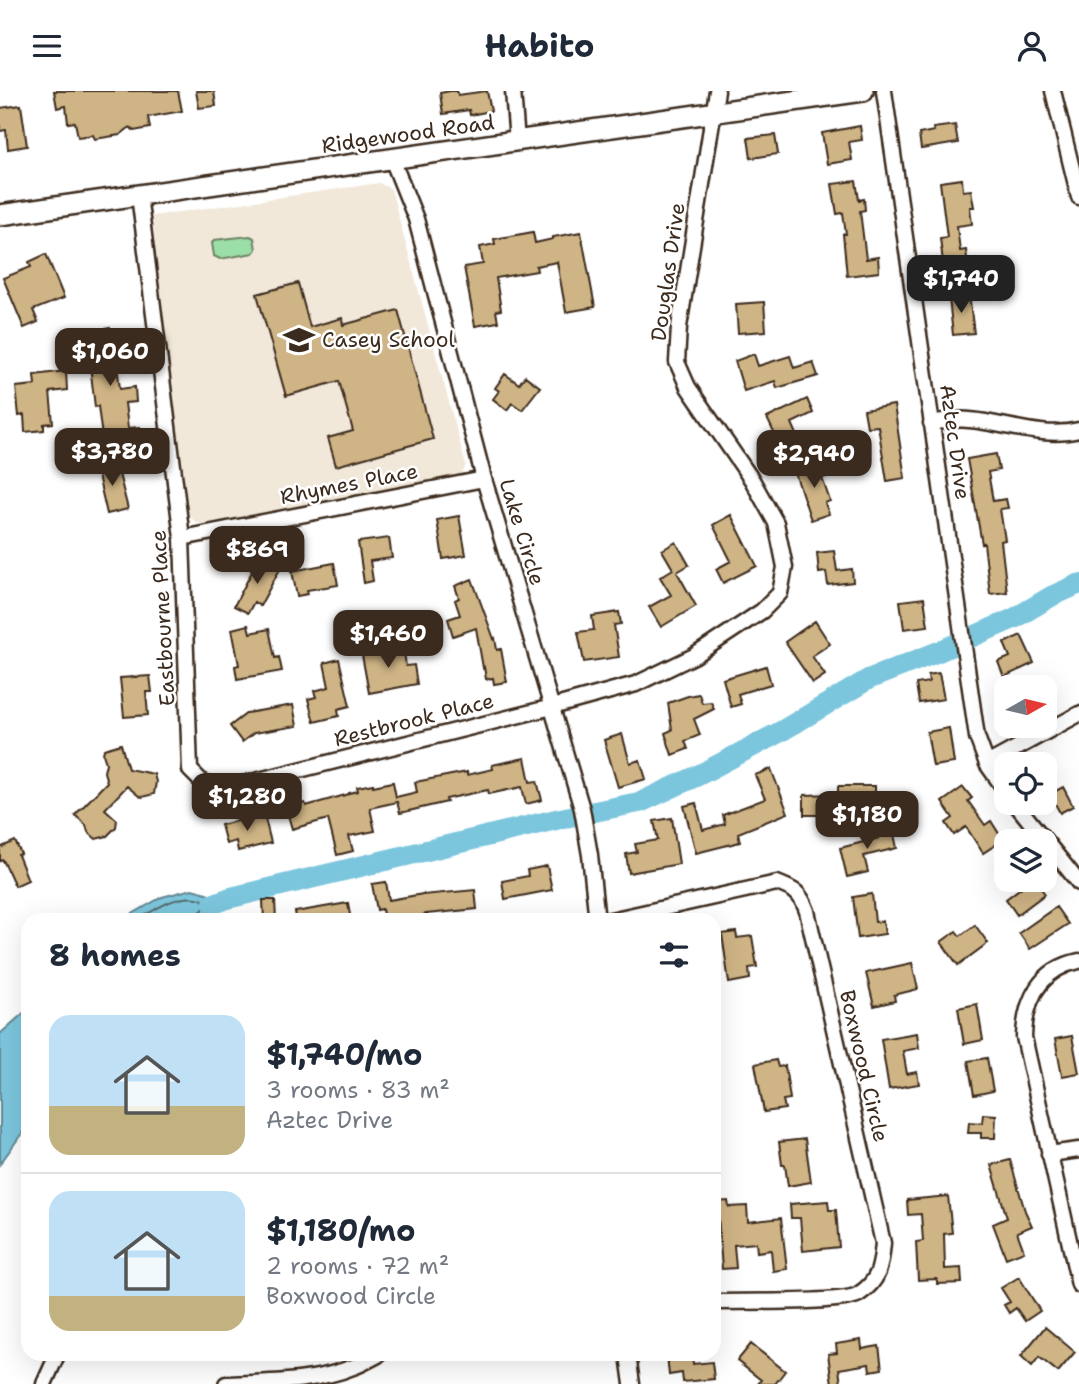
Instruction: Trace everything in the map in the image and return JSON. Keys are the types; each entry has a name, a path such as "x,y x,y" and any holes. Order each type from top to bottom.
{"street":[{"path":"513,91 517,142"},
{"name":"Douglas Drive","path":"552,708 636,684 694,656 762,611 780,593 785,567 776,523 752,480 688,387 677,362 679,327 717,91"},
{"name":"Ridgewood Road","path":"0,215 863,91"},
{"name":"Aztec Drive","path":"884,91 977,737 994,774"},
{"path":"1053,91 1079,197"},
{"name":"Lake Circle","path":"391,159 416,219 484,479 582,809 596,913"},
{"name":"Eastbourne Place","path":"139,195 182,538 190,770 204,784"},
{"path":"931,423 967,419 1033,431 1066,433 1079,430"},
{"name":"Rhymes Place","path":"182,538 484,479"},
{"name":"Restbrook Place","path":"204,784 223,789 552,708"},
{"path":"987,764 1079,714"},
{"path":"1025,815 1079,883"},
{"name":"Boxwood Circle","path":"642,913 777,883 802,897 883,1243 881,1266 870,1285 857,1296 826,1300 721,1302"},
{"path":"1079,961 1057,968 1045,978 1032,996 1024,1019 1024,1037 1079,1285"},
{"path":"1049,1154 1079,1150"},
{"path":"44,1384 54,1361"},
{"path":"226,1384 307,1378 336,1373 366,1361"},
{"path":"629,1361 632,1384"}],"shaded area":[{"name":"Casey School","path":"379,183 391,189 466,465 463,472 448,482 205,526 194,521 186,511 152,216"}],"green space":[{"path":"250,236 254,238 256,249 253,253 220,259 214,256 214,240"}],"water":[{"path":"192,889 207,893 213,904 209,913 134,913 162,897"},
{"path":"21,1015 21,1135 0,1164 0,1034"}],"building":[{"path":"54,91 178,91 182,111 148,117 150,128 134,131 130,127 120,135 95,139 93,135 78,137 75,122 68,123 66,106 57,108"},
{"path":"196,91 214,91 216,106 199,108"},
{"path":"457,91 458,95 487,91 491,111 470,115 469,110 443,114 440,93"},
{"path":"21,105 27,146 8,149 6,130 0,131 0,108"},
{"path":"955,125 958,143 921,149 919,134 934,131 933,128"},
{"path":"860,126 862,140 849,142 852,160 827,164 822,133"},
{"path":"775,135 778,154 751,158 748,138"},
{"path":"962,179 963,191 971,190 974,207 970,207 972,224 957,226 960,251 966,250 969,275 945,278 940,238 947,237 940,182"},
{"path":"856,181 859,200 864,199 865,210 860,211 866,259 878,257 879,272 847,276 843,213 837,214 832,184"},
{"path":"533,232 535,243 581,232 595,307 566,312 557,262 536,266 537,271 496,278 501,310 496,311 498,322 475,326 464,267 483,264 480,247 495,244 494,239"},
{"path":"46,254 64,298 33,310 38,322 24,328 3,278 31,267 29,262"},
{"path":"298,283 310,327 342,318 343,325 398,310 433,439 336,466 328,438 353,431 339,381 286,396 257,294"},
{"path":"969,295 974,333 953,335 949,298"},
{"path":"764,302 766,331 738,333 736,304"},
{"path":"110,328 113,344 127,341 130,356 116,358 120,389 135,387 136,402 125,403 128,428 140,427 141,440 103,445 98,406 95,407 86,332"},
{"path":"754,354 758,366 790,356 794,368 813,362 818,376 777,388 775,381 744,391 735,361"},
{"path":"66,371 67,390 50,392 53,423 44,424 44,430 25,432 24,415 19,416 16,387 35,385 34,375"},
{"path":"505,374 519,384 525,376 540,387 522,410 512,403 507,410 493,399 499,391 495,388"},
{"path":"807,399 813,413 792,423 801,444 783,452 767,418"},
{"path":"894,405 905,478 887,481 878,426 867,427 864,410"},
{"path":"996,454 999,470 988,472 993,501 1006,499 1008,508 1000,509 1005,540 1001,541 1007,592 990,594 984,543 982,544 967,459"},
{"path":"116,462 128,509 107,514 96,467"},
{"path":"825,463 829,476 822,478 830,501 825,503 829,514 811,520 795,473"},
{"path":"731,515 757,566 723,583 716,569 731,561 713,525"},
{"path":"459,516 466,555 443,559 437,520"},
{"path":"389,538 392,558 370,561 373,581 364,583 358,542"},
{"path":"676,542 689,565 677,572 696,606 661,627 649,607 671,595 660,577 673,569 662,550"},
{"path":"834,551 837,571 852,569 853,582 828,585 826,572 819,573 817,553"},
{"path":"259,558 280,569 260,606 254,602 248,613 234,606"},
{"path":"334,563 338,585 307,590 308,594 297,596 292,571"},
{"path":"472,579 497,650 501,649 507,682 494,684 493,678 486,679 476,628 453,636 448,619 460,615 455,600 459,598 455,586"},
{"path":"924,598 928,626 904,629 900,601"},
{"path":"619,612 621,624 614,625 619,657 584,662 578,632 594,630 592,616"},
{"path":"815,621 830,644 812,656 825,675 813,683 785,642"},
{"path":"248,625 250,633 269,629 275,658 279,657 282,671 237,679 235,666 239,665 232,629"},
{"path":"1021,635 1034,663 1003,675 998,662 1010,657 1004,643"},
{"path":"403,645 406,666 414,665 417,684 369,693 362,655"},
{"path":"339,659 350,706 338,709 339,716 314,722 308,699 316,697 314,691 329,687 324,663"},
{"path":"766,666 771,684 738,694 741,704 731,707 723,679"},
{"path":"939,673 944,699 919,703 916,684 929,682 928,675"},
{"path":"150,676 152,692 146,692 148,715 124,717 120,678"},
{"path":"699,694 702,703 711,702 714,709 694,719 700,735 685,741 688,749 672,755 665,733 672,730 668,703"},
{"path":"293,705 297,726 254,733 242,742 230,726 247,713"},
{"path":"949,728 954,763 933,766 927,732"},
{"path":"622,734 630,763 640,760 646,779 618,787 604,740"},
{"path":"121,744 128,769 154,774 154,794 142,797 127,786 105,809 117,820 116,827 107,836 96,839 75,815 107,782 104,749"},
{"path":"525,758 530,782 537,781 542,800 526,804 522,787 489,794 488,790 400,813 397,802 370,808 375,831 349,836 353,851 337,855 328,819 292,829 286,808 305,803 306,806 349,794 358,791 357,787 393,782 396,797 417,792 415,782 467,772 467,775 493,769 492,765"},
{"path":"771,769 788,813 738,833 740,842 696,853 684,806 696,803 703,830 725,824 723,815 765,799 755,775"},
{"path":"838,786 875,786 875,800 867,800 866,806 848,807 848,815 804,815 804,795 838,794"},
{"path":"963,787 972,798 968,801 985,825 991,821 996,829 994,846 983,853 966,827 954,835 946,823 953,818 942,802"},
{"path":"1063,787 1073,806 1060,813 1057,807 1057,790"},
{"path":"264,814 271,843 238,851 236,841 226,844 221,825"},
{"path":"672,818 679,864 629,873 626,854 637,852 635,844 658,840 654,821"},
{"path":"892,825 897,848 864,856 868,872 847,877 840,848 879,838 876,829"},
{"path":"15,841 28,880 15,886 3,860 0,861 0,848"},
{"path":"547,866 552,890 505,899 502,881 528,876 527,870"},
{"path":"386,882 389,900 475,890 477,909 436,913 383,913 382,909 377,910 372,884"},
{"path":"1015,892 1045,894 1017,915 1006,899"},
{"path":"872,894 875,922 883,921 885,934 858,938 853,897"},
{"path":"263,900 275,900 276,913 264,913"},
{"path":"348,903 350,913 295,913"},
{"path":"1056,907 1068,924 1030,949 1019,933"},
{"path":"975,925 988,943 958,965 941,942 956,931 960,936"},
{"path":"736,932 737,938 752,936 757,967 749,968 750,979 729,983 722,934"},
{"path":"912,963 918,989 894,995 895,1001 874,1006 866,973"},
{"path":"977,1004 983,1040 964,1044 958,1008"},
{"path":"917,1033 919,1048 903,1051 907,1074 917,1072 919,1084 889,1089 881,1039"},
{"path":"1072,1036 1079,1073 1062,1076 1055,1039"},
{"path":"987,1058 993,1091 974,1095 968,1061"},
{"path":"776,1060 778,1067 785,1066 790,1099 783,1100 785,1109 764,1112 755,1064"},
{"path":"983,1114 996,1115 995,1138 981,1138 981,1133 968,1133 969,1122 982,1123"},
{"path":"805,1139 811,1182 788,1186 779,1142"},
{"path":"1010,1160 1032,1226 1017,1232 1024,1251 1006,1258 993,1224 1007,1218 991,1165"},
{"path":"948,1196 952,1233 944,1234 945,1269 961,1268 962,1283 937,1284 937,1279 918,1280 916,1242 923,1241 921,1214 908,1215 907,1200"},
{"path":"728,1201 729,1207 747,1206 748,1222 781,1218 787,1269 773,1271 771,1250 757,1252 756,1243 734,1245 736,1268 722,1269 721,1202"},
{"path":"828,1201 829,1210 836,1210 839,1247 803,1251 800,1218 791,1218 790,1204"},
{"path":"1019,1277 1040,1311 1025,1321 1016,1308 1009,1313 1004,1305 1010,1302 1001,1288"},
{"path":"1045,1327 1075,1352 1058,1372 1039,1357 1032,1366 1021,1356"},
{"path":"861,1340 862,1349 879,1346 882,1369 870,1371 869,1364 839,1369 841,1384 832,1384 828,1354 837,1353 836,1344"},
{"path":"751,1344 785,1371 775,1384 758,1384 761,1380 737,1361"},
{"path":"668,1361 693,1361 693,1364 712,1362 714,1379 683,1382 682,1373 669,1375"}],"waterway":[{"path":"213,904 558,819 641,802 780,732 869,679 1015,618 1079,584"}],"place":[{"name":"Casey School","path":"299,340"}]}
